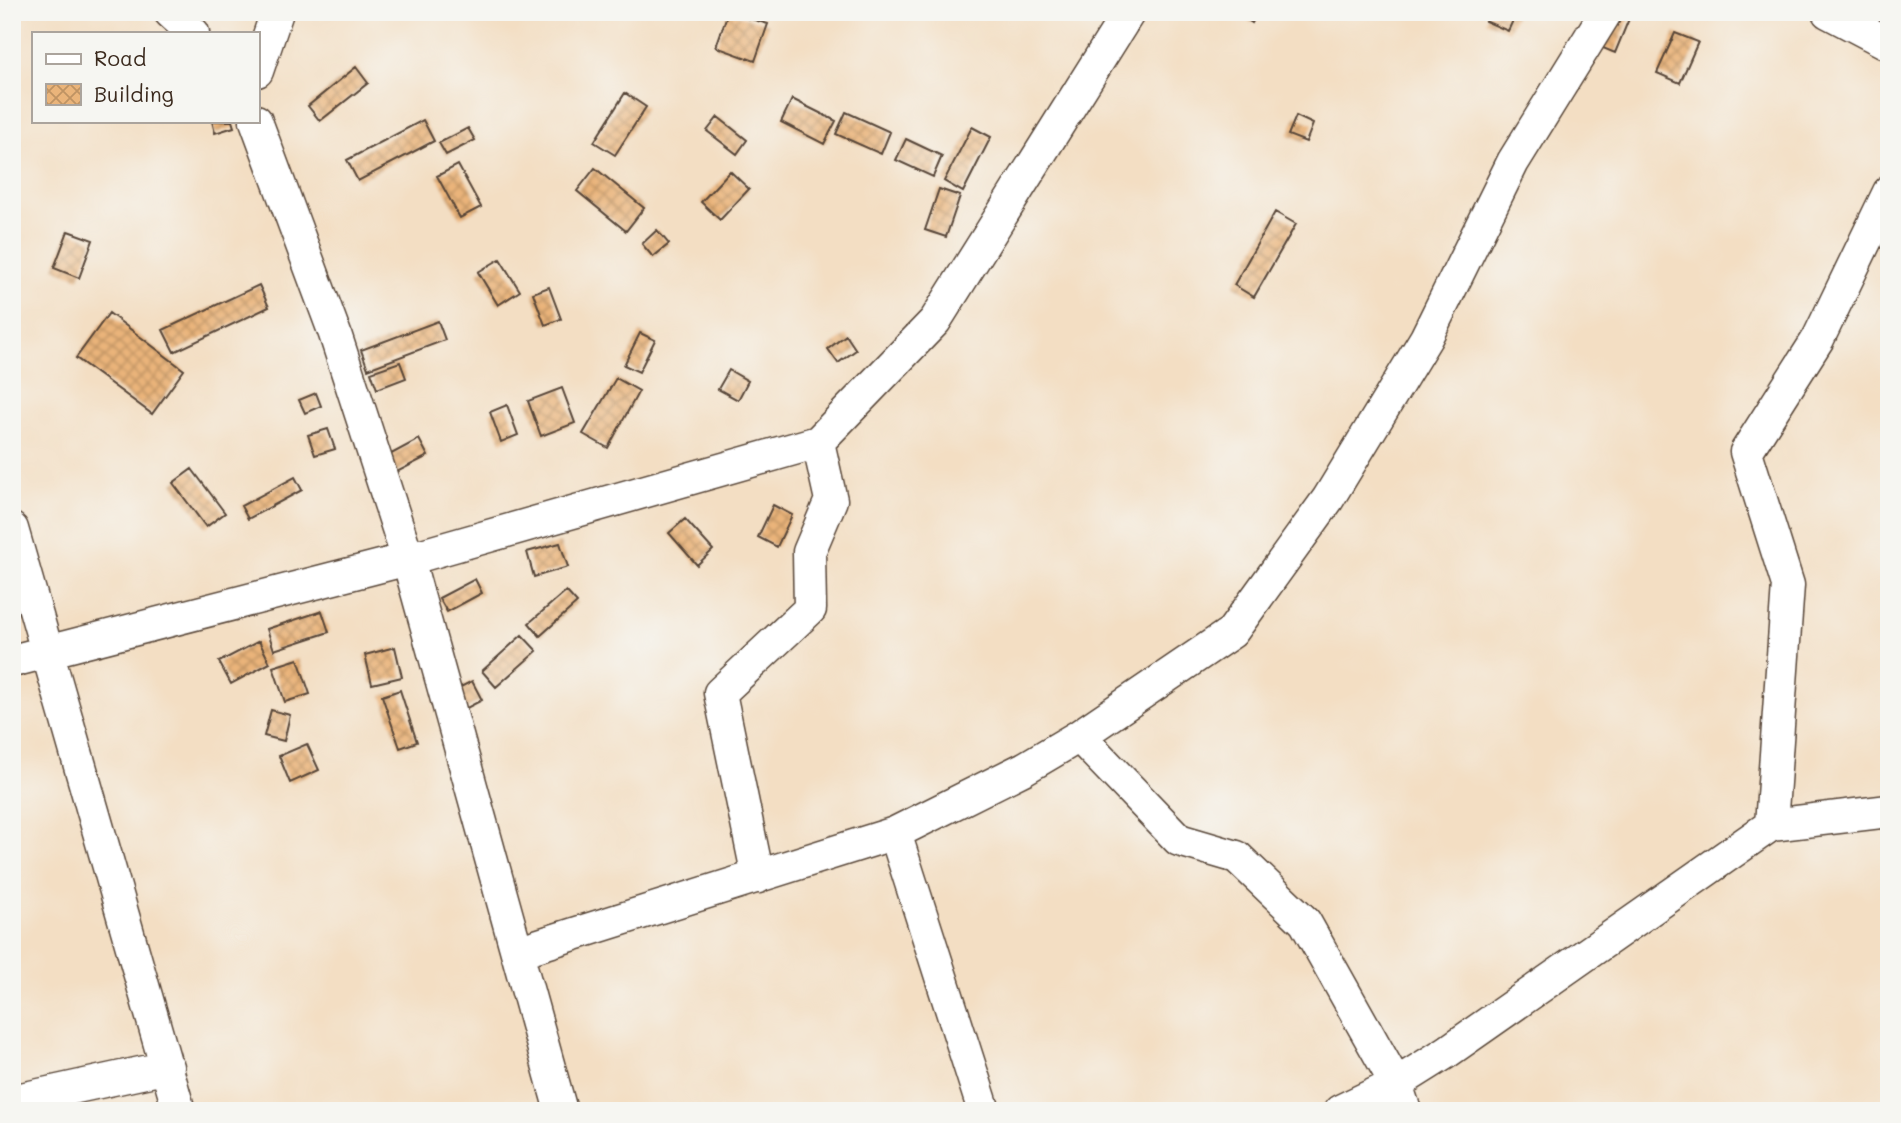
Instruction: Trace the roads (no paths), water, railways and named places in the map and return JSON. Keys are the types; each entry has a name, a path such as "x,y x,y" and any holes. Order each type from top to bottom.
{"street":[{"path":"170,12 193,32"},
{"path":"259,65 277,12"},
{"path":"12,661 408,559 818,442 935,321 1129,12"},
{"path":"517,952 895,833 1024,768 1079,736 1232,632 1328,499 1426,338 1513,162 1605,12"},
{"path":"1828,12 1889,44"},
{"path":"256,122 335,334 408,559 561,1111"},
{"path":"1772,825 1788,585 1745,452 1818,339 1889,192"},
{"path":"758,877 720,693 810,609 809,552 831,500 818,442"},
{"path":"12,529 179,1111"},
{"path":"1079,736 1179,840 1237,857 1305,922 1400,1098"},
{"path":"1339,1111 1400,1098 1581,961 1772,825 1889,811"},
{"path":"895,833 984,1111"},
{"path":"12,1101 168,1067"}]}
